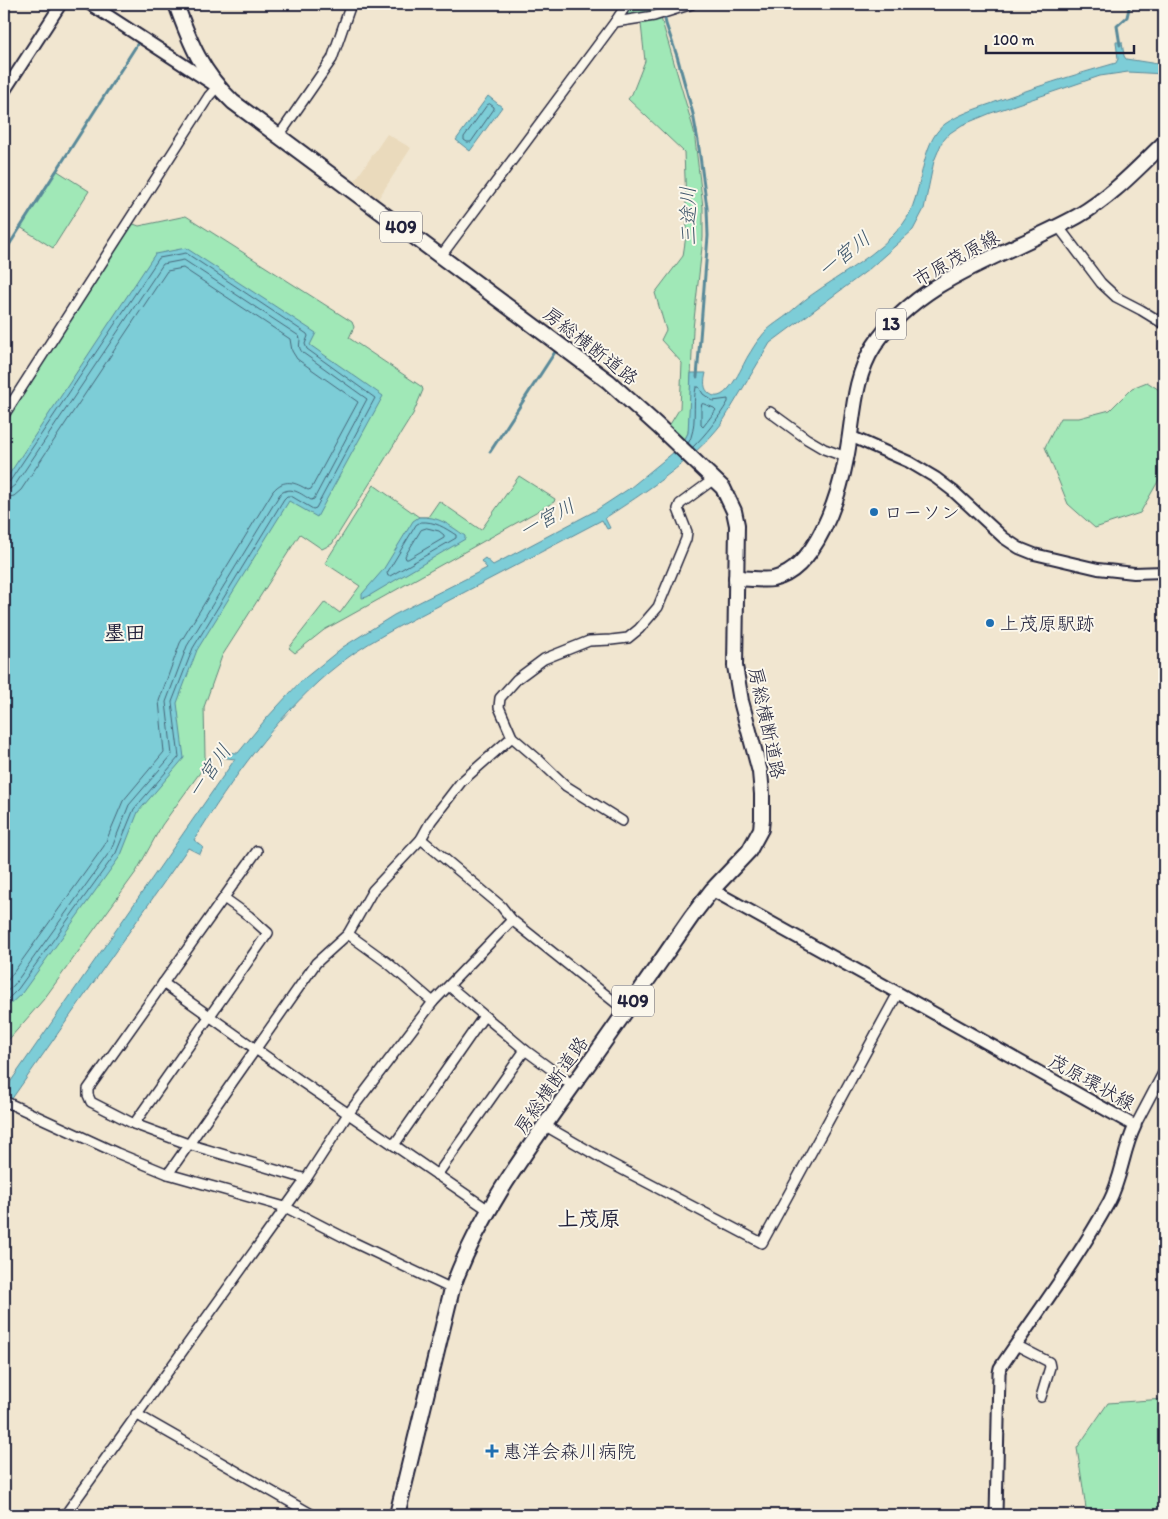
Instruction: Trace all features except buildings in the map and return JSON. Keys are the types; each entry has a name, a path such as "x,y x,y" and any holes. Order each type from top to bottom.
{"main road":[{"path":"90,4 218,88"},
{"name":"房総横断道路","path":"176,4 199,61 218,88 233,102 608,381 723,488 734,511 737,526 736,666 742,701 760,772 762,794 761,829 749,851 712,890 692,916 574,1086 544,1125 490,1211 462,1262 452,1289 397,1515"},
{"name":"市原茂原線","path":"736,578 773,579 787,574 799,566 809,555 826,523 840,484 850,436 857,386 864,366 882,334 905,309 944,281 1058,226 1100,202 1124,182 1164,143"},
{"name":"茂原環状線","path":"712,890 1135,1126 1118,1183 1110,1201 1061,1280 1000,1368 996,1515"}],"street":[{"path":"4,92 61,4"},
{"path":"278,137 332,59 351,4"},
{"path":"441,256 627,4"},
{"path":"615,22 654,16 692,4"},
{"path":"4,415 209,96 218,88"},
{"path":"1058,226 1100,283 1116,297 1164,324"},
{"path":"770,412 807,439 824,449 846,458"},
{"path":"850,436 909,462 936,478 1018,548 1034,554 1098,569 1164,572"},
{"path":"622,821 566,786 540,760 512,737 499,707 500,698 517,679 544,659 589,641 628,638 639,629 658,607 686,539 687,532 678,509 680,504 714,479"},
{"path":"168,1174 316,963 348,934 373,890 421,839 431,821 461,782 512,737"},
{"path":"421,839 501,906 512,920 626,1011"},
{"path":"257,851 88,1089 88,1095 90,1102 134,1124 188,1144 306,1179"},
{"path":"134,1124 268,934 249,916 224,898"},
{"path":"65,1515 306,1179 348,1114 433,1002 512,920"},
{"path":"348,934 388,963 433,1002"},
{"path":"163,983 348,1114 490,1211"},
{"path":"449,986 525,1050 574,1086"},
{"path":"544,1125 608,1162 762,1243 898,993"},
{"path":"394,1145 484,1016"},
{"path":"437,1175 525,1050"},
{"path":"1135,1126 1163,1077"},
{"path":"4,1101 117,1153 168,1174 285,1207 452,1289"},
{"path":"1016,1345 1049,1362 1050,1367 1041,1397"},
{"path":"136,1414 313,1515"}],"shaded area":[{"path":"387,134 411,148 378,199 354,182"}],"green space":[{"path":"629,4 657,4 658,11 622,20"},
{"path":"661,18 694,131 703,207 703,238 693,329 689,424 688,433 684,441 669,426 680,408 682,363 661,340 666,330 655,293 683,256 687,229 684,152 628,99 632,94 645,61 641,24"},
{"path":"56,170 89,191 53,248 20,227"},
{"path":"186,216 352,322 354,327 349,338 422,387 423,390 413,414 332,544 322,549 300,534 222,656 204,707 204,767 162,825 136,872 44,999 4,1045 4,420 131,223 139,226"},
{"path":"1147,382 1164,393 1164,471 1140,513 1095,528 1068,504 1045,447 1060,418 1079,418 1110,410 1132,388"},
{"path":"519,476 555,499 554,502 324,630 295,653 289,648 325,602 340,613 360,586 325,563 374,485 419,517 428,517 439,501 481,530"},
{"path":"1164,1399 1164,1515 1087,1515 1077,1448 1108,1403"}],"water":[{"name":"一宮川","path":"1116,42 1122,42 1126,59 1164,65 1164,74 1128,72 1100,76 991,113 962,125 950,133 942,142 934,161 924,209 913,230 868,270 770,343 722,423 711,437 668,475 605,518 610,528 607,529 602,520 399,626 341,662 308,691 272,730 223,795 194,840 203,847 200,854 188,848 4,1110 4,1091 235,759 219,757 222,752 238,753 300,682 343,647 394,615 487,568 481,561 485,558 493,565 595,511 630,488 674,452 684,441 688,433 691,373 706,373 706,390 716,396 722,395 738,376 754,346 766,331 810,296 871,254 903,224 915,199 930,144 936,133 945,124 967,112 1068,77 1116,63 1118,59"},
{"path":"488,96 502,107 470,151 456,140"},
{"path":"186,248 316,333 310,345 383,396 317,517 289,501 197,650 177,703 184,758 138,812 121,855 22,993 4,1010 4,482 155,254"},
{"path":"419,517 432,518 443,522 465,536 465,539 367,597 362,598 362,594 383,570 413,521"}],"waterway":[{"name":"三途川","path":"662,4 666,24 693,114 707,208 708,236 697,377"},
{"path":"1120,45 1117,26 1127,17 1130,4"},
{"path":"4,253 138,43"},
{"path":"490,452 557,349"}],"place":[{"name":"ローソン","path":"874,512"},
{"name":"上茂原駅跡","path":"990,623"},
{"name":"惠洋会森川病院","path":"492,1451"}],"district":[{"name":"墨田","path":"125,632"},
{"name":"上茂原","path":"589,1218"}]}
